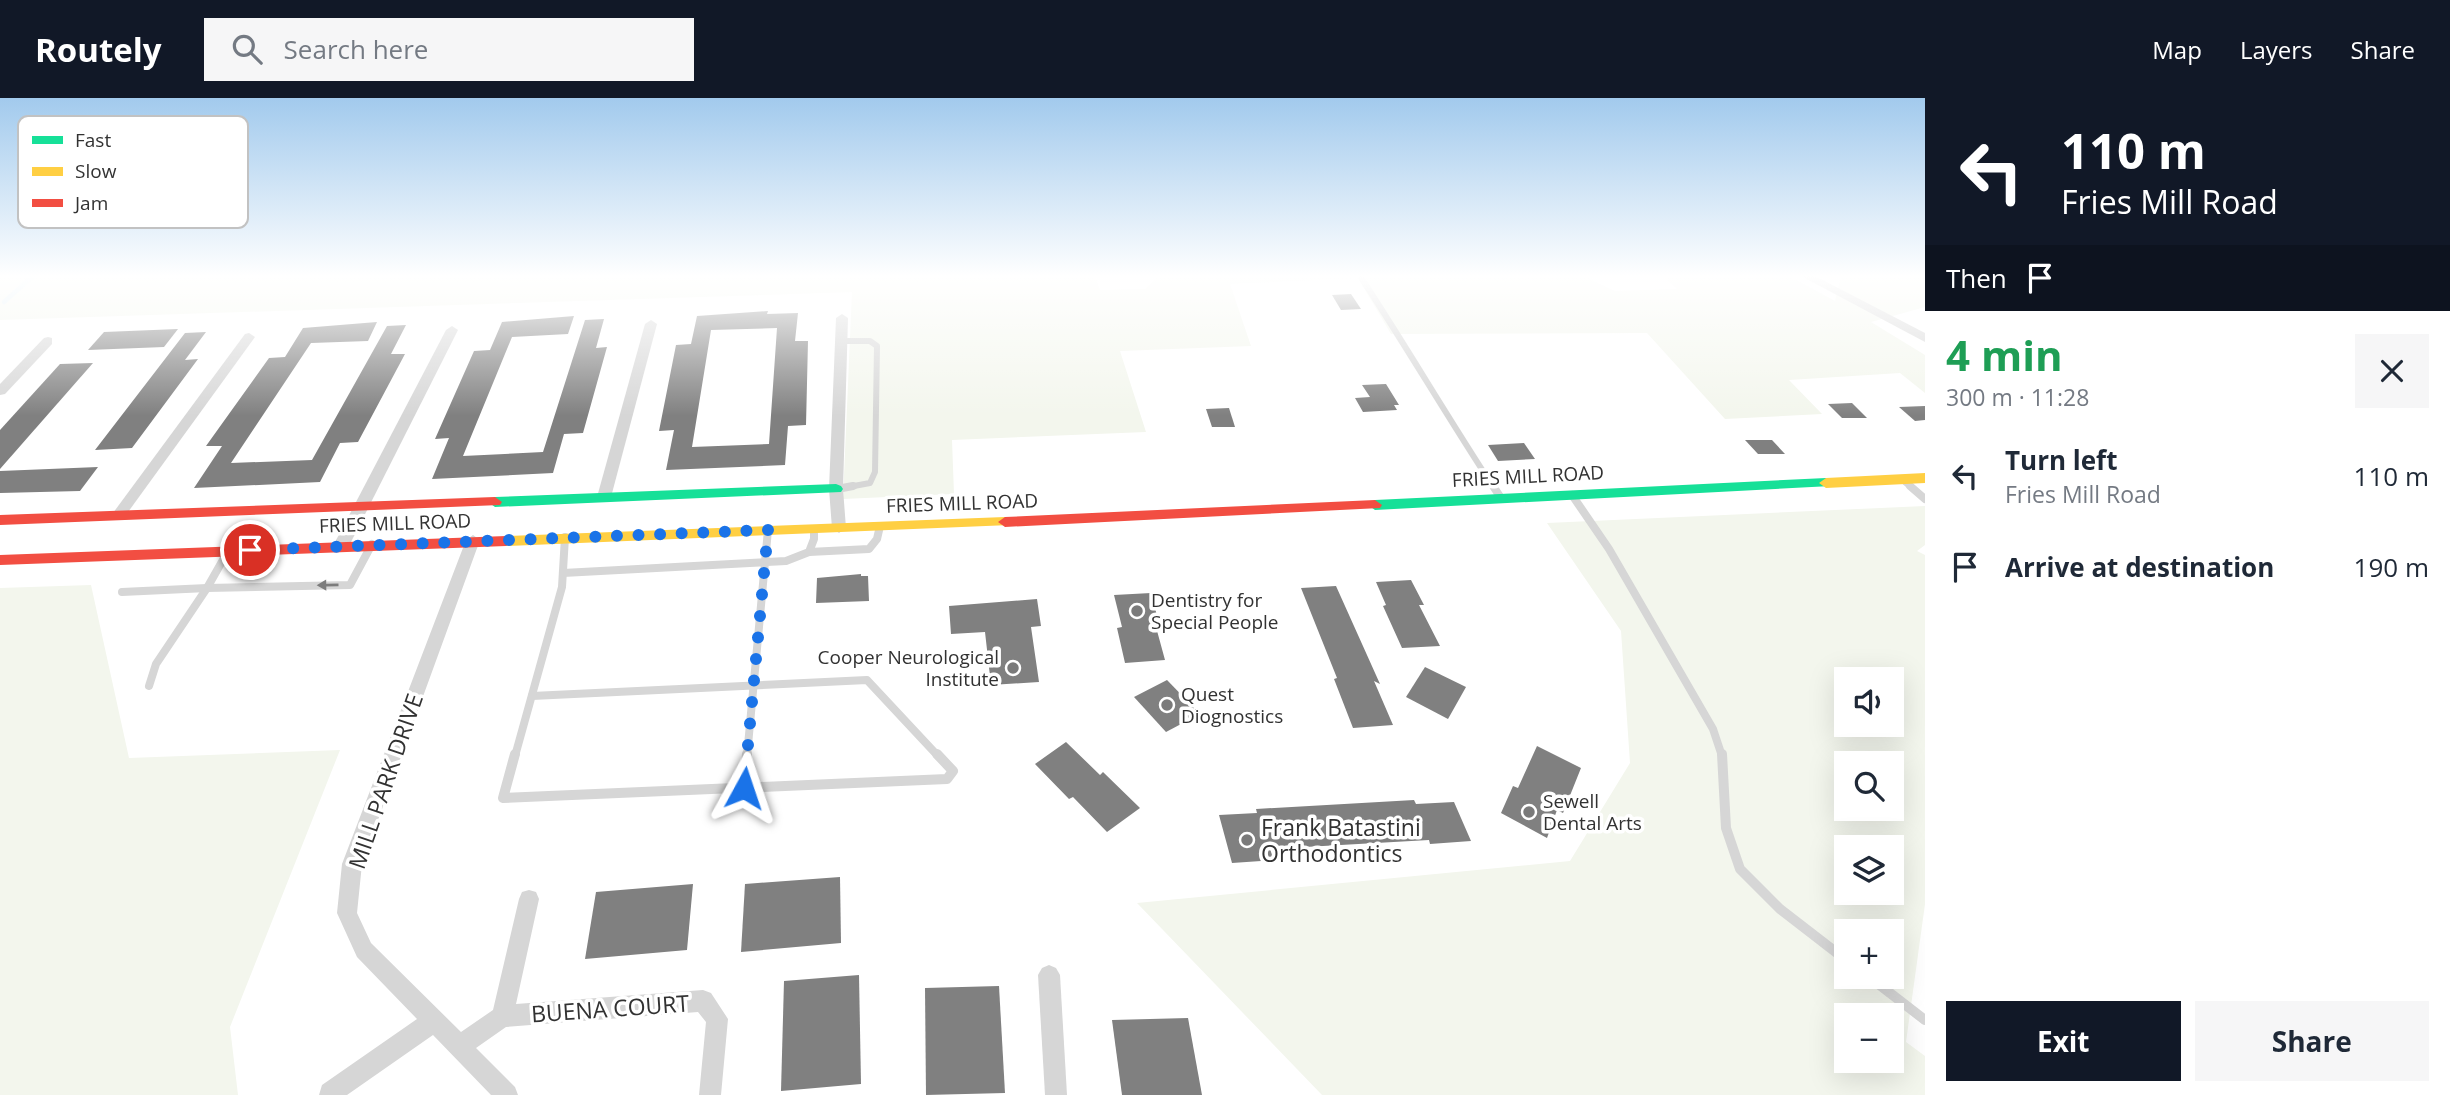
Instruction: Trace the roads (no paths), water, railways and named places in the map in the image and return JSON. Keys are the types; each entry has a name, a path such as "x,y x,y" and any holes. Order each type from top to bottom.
{"main road":[{"name":"FRIES MILL ROAD","path":"0,560 839,528 1925,478"},
{"path":"0,520 836,489"}],"street":[{"path":"839,528 836,489 842,323"},
{"path":"1895,323 1925,338"},
{"path":"604,497 651,324"},
{"path":"341,546 452,330"},
{"path":"118,516 249,337"},
{"path":"0,391 48,341"},
{"name":"MILL PARK DRIVE","path":"473,540 352,864 347,913 364,950 507,1095"},
{"name":"BUENA COURT","path":"502,1016 529,899"},
{"path":"1049,975 1056,1095"},
{"name":"BUENA COURT","path":"459,1047 502,1016 703,1001 718,1019 710,1095"},
{"path":"330,1093 434,1021"}],"lane":[{"path":"1391,323 1437,402 1501,498"},
{"path":"836,489 870,483 875,472 877,346 870,341 841,341"},
{"path":"1901,480 1925,499"},
{"path":"1572,495 1609,550 1713,729 1723,758 1726,828 1740,869 1780,909 1834,951"},
{"path":"563,573 764,563 786,561 809,552 869,549 877,539 880,526"},
{"path":"809,552 814,539 814,529"},
{"path":"744,788 768,530"},
{"path":"532,696 867,680 953,771 947,779 503,798 562,587 565,537"},
{"path":"122,592 350,585 372,544"},
{"path":"149,686 156,664 207,588 228,551"},
{"path":"1885,989 1925,1020"}],"place":[{"name":"Dentistry for Special People","path":"1137,611"},
{"name":"Cooper Neurological Institute","path":"1013,668"},
{"name":"Quest Diognostics","path":"1167,705"},
{"name":"Sewell Dental Arts","path":"1529,812"},
{"name":"Frank Batastini Orthodontics","path":"1247,840"}]}
